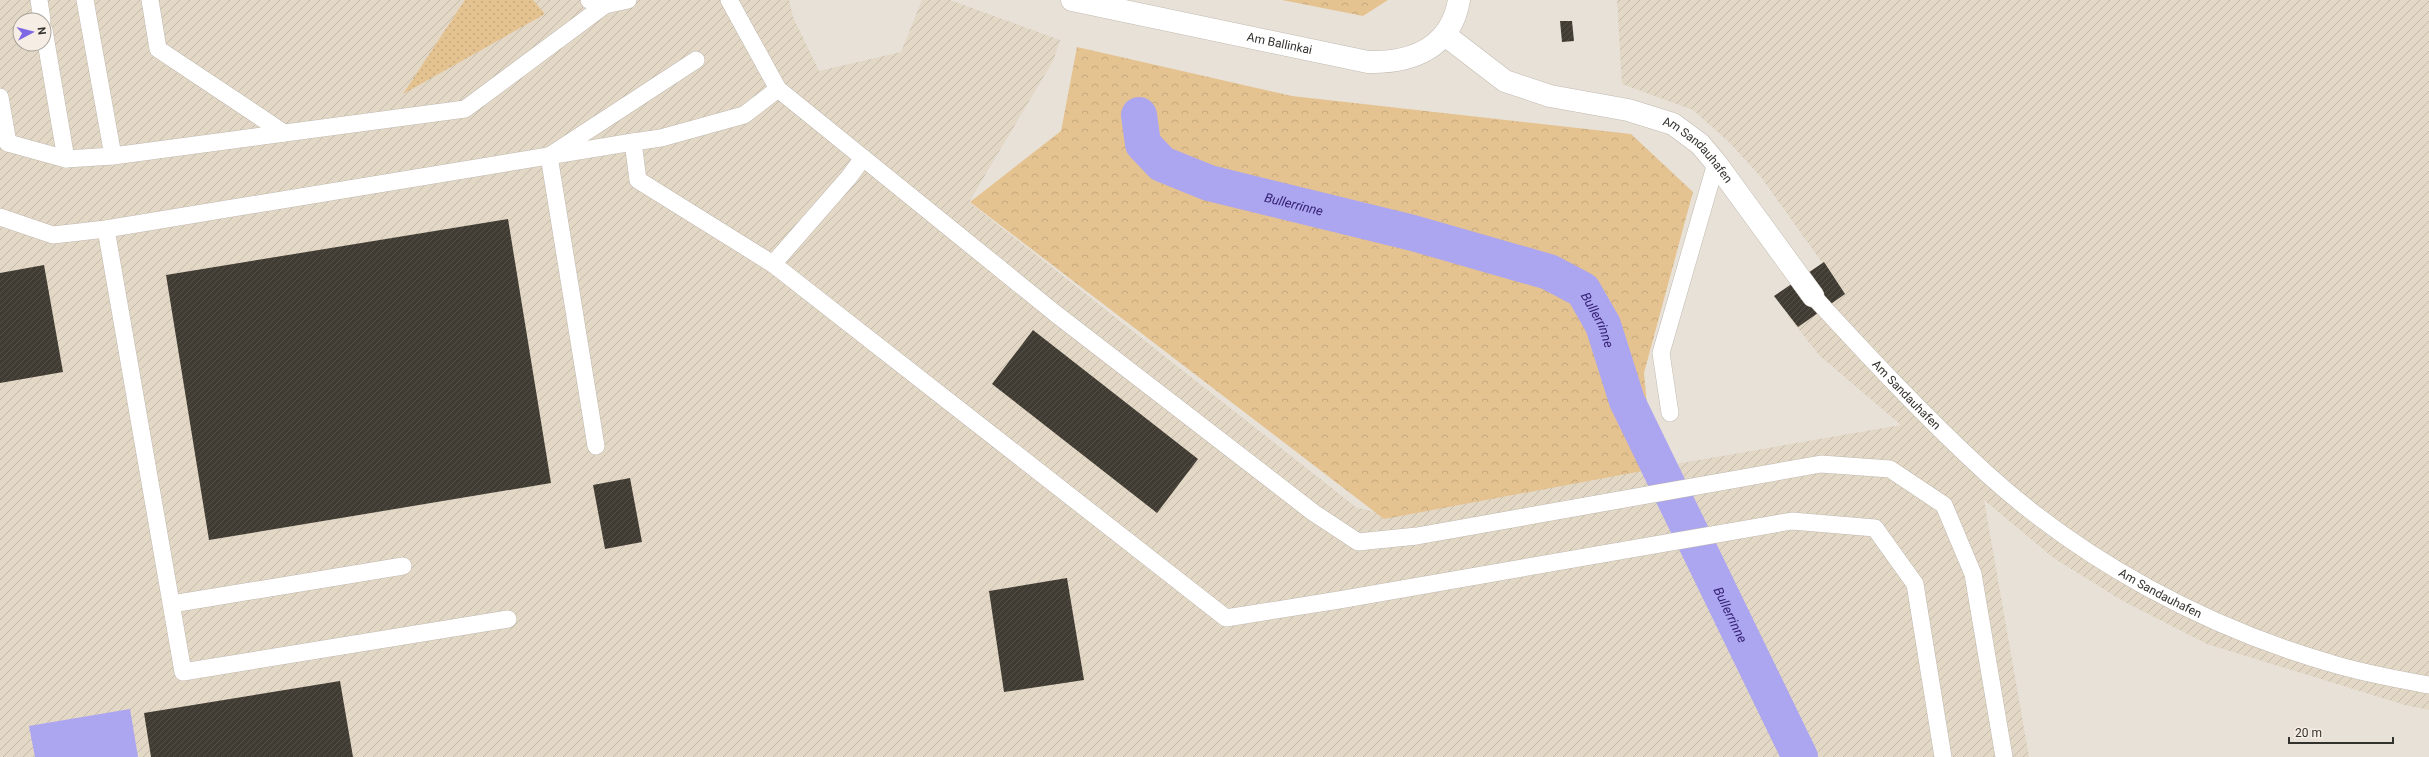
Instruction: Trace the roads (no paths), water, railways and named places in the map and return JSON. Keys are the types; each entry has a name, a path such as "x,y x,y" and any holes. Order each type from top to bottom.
{"street":[{"name":"Am Ballinkai","path":"1072,0 1368,62 1395,62 1414,57 1445,35 1451,26 1459,0"},
{"name":"Am Sandauhafen","path":"1445,35 1505,81 1550,96 1628,110 1673,124 1700,144 1716,163 1814,296"}],"lane":[{"path":"39,0 41,12"},
{"path":"85,0 113,156"},
{"path":"150,0 158,49 284,133"},
{"path":"0,97 4,138 66,159 113,156 465,109 597,3 628,0"},
{"path":"729,0 778,89 1056,314 1314,513 1358,542 1417,536 1821,464 1890,469 1944,505 1973,574 2004,757"},
{"path":"48,52 66,159"},
{"path":"549,156 696,60"},
{"path":"0,217 54,235 106,229 661,138 744,115 778,89"},
{"path":"633,142 638,180 772,264 1226,618 1347,599 1792,521 1875,528 1915,584 1943,757"},
{"path":"549,156 596,446"},
{"path":"772,264 849,177 863,158"},
{"path":"1670,413 1661,352 1716,163"},
{"path":"106,229 183,672 508,619"},
{"name":"Am Sandauhafen","path":"1814,296 1912,404 1987,474 2042,518 2096,556 2145,586 2252,636 2331,664 2429,685"},
{"path":"172,604 403,566"}],"waterway":[{"name":"Bullerrinne","path":"1139,115 1143,144 1162,164 1209,183 1413,233 1549,272 1583,290 1603,325 1627,401 1800,757"}]}
